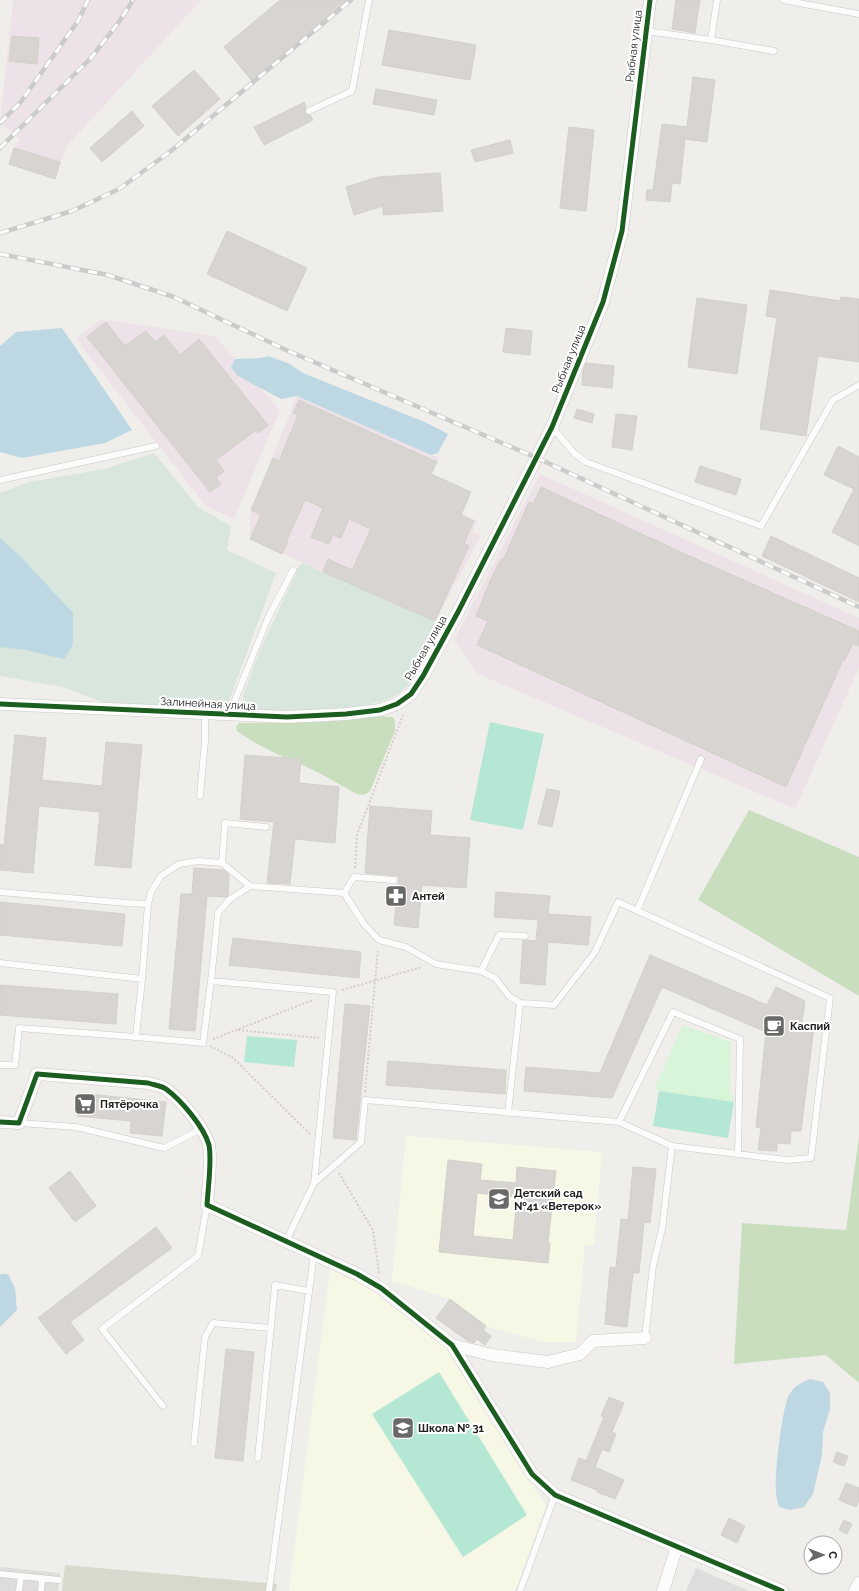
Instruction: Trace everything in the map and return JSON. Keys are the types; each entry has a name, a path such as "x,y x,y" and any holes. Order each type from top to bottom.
{"street":[{"name":"Рыбная улица","path":"411,694 423,676 458,612 552,427 603,302 622,231 650,0"},
{"name":"Залинейная улица","path":"0,704 287,717 370,711 390,708 411,694"},
{"path":"0,1122 19,1123 38,1074 148,1083 165,1088 182,1103 201,1129 209,1146 207,1204 357,1274 381,1288 452,1345 532,1474 555,1495 782,1591"},
{"path":"452,1345 492,1355 548,1362 580,1354 593,1341 645,1338"},
{"path":"664,1591 677,1546"},
{"path":"855,1591 859,1583"}],"lane":[{"path":"309,111 352,91 369,0"},
{"path":"711,40 716,0"},
{"path":"783,0 859,14"},
{"path":"646,31 774,51"},
{"path":"552,427 575,454 586,462 761,526 833,400 859,385"},
{"path":"0,480 156,446"},
{"path":"229,715 268,618 293,570"},
{"path":"200,796 205,741 205,714"},
{"path":"637,911 701,759"},
{"path":"222,863 225,823 266,827"},
{"path":"136,1037 148,904 151,892 161,876 179,864 199,861 222,863 250,886 344,893"},
{"path":"344,893 354,877 394,880"},
{"path":"0,1065 15,1065 19,1028 203,1043 218,913 229,900 250,886"},
{"path":"0,892 148,904"},
{"path":"314,1183 361,1142 365,1100 619,1122 672,1146 787,1160 812,1158 830,998 618,902 595,952 554,1005 520,1004 509,996 495,978 481,970 436,964 406,947 379,940 364,924 344,893"},
{"path":"481,970 500,934 525,936"},
{"path":"0,963 142,978"},
{"path":"210,980 333,992 314,1183 286,1241"},
{"path":"508,1113 520,1004"},
{"path":"619,1122 673,1012 740,1039 738,1154"},
{"path":"19,1123 76,1127 164,1148 201,1129"},
{"path":"645,1338 653,1266 662,1229 672,1146"},
{"path":"163,1406 102,1329 198,1256 207,1204"},
{"path":"269,1591 314,1254"},
{"path":"258,1458 275,1285 309,1291"},
{"path":"194,1443 205,1337 213,1323 271,1328"},
{"path":"520,1591 555,1495"},
{"path":"0,1574 59,1580"},
{"path":"20,1591 21,1576"},
{"path":"41,1591 42,1578"}],"path":[{"path":"354,877 357,835 411,694"},
{"path":"365,1100 379,940"},
{"path":"203,1043 333,992 436,964"},
{"path":"237,1030 328,1038"},
{"path":"203,1043 233,1058 318,1142"},
{"path":"334,1166 373,1230 381,1288"}],"shaded area":[{"path":"13,0 201,0 67,146 55,179 9,164 14,148 20,139 0,123"},
{"path":"101,319 215,336 280,410 234,519 206,506 76,339"},
{"path":"297,396 439,458 422,496 478,521 473,531 481,536 435,621 250,539 251,510"},
{"path":"154,453 198,507 231,526 227,550 276,573 229,701 226,705 221,707 160,707 107,704 63,687 0,676 0,493 29,482 104,469"},
{"path":"540,474 859,618 859,668 795,809 478,674 454,640"},
{"path":"303,563 435,621 417,671 405,688 398,694 373,703 323,710 259,710 251,709 244,703 244,693 261,648 299,566"},
{"name":"Детский сад №41 «Ветерок»","path":"406,1136 602,1152 594,1245 585,1245 576,1342 543,1342 486,1326 450,1299 392,1281"},
{"name":"Школа № 31","path":"330,1269 353,1279 377,1294 447,1349 546,1506 515,1591 289,1591"},
{"path":"65,1565 277,1584 276,1591 62,1591"},
{"path":"0,1567 60,1573 58,1591 0,1591"},
{"path":"696,1568 749,1591 686,1591"}],"green space":[{"path":"375,716 393,717 395,721 395,731 370,791 364,795 357,794 317,772 263,747 245,737 237,731 236,727 239,723 290,723"},
{"path":"490,722 544,734 523,830 470,820"},
{"path":"749,810 859,857 859,996 698,900"},
{"path":"683,1025 731,1042 730,1092 733,1096 734,1102 659,1091 655,1087"},
{"path":"247,1036 297,1040 294,1067 244,1062"},
{"path":"659,1091 734,1102 728,1138 653,1126"},
{"path":"859,1137 859,1383 826,1355 734,1364 742,1223 846,1230"},
{"path":"439,1372 527,1515 463,1557 372,1414"}],"water":[{"path":"62,328 132,430 105,443 22,458 0,452 0,346 16,332"},
{"path":"268,356 288,363 303,373 427,423 448,434 438,453 431,455 297,396 281,399 238,376 231,367 235,359 261,358"},
{"path":"0,538 22,558 73,613 73,645 64,659 26,650 0,647"},
{"path":"1,1274 8,1274 15,1288 17,1310 0,1327 0,1276"},
{"path":"810,1379 823,1382 830,1393 830,1409 823,1432 822,1455 813,1494 804,1507 790,1510 779,1507 776,1494 776,1472 781,1427 786,1402 789,1395 798,1385"}],"building":[{"path":"280,0 349,0 252,81 224,47"},
{"path":"676,0 700,0 695,33 672,29"},
{"path":"389,30 476,45 470,80 382,65"},
{"path":"12,36 39,38 37,64 9,61"},
{"path":"194,70 220,99 178,136 152,106"},
{"path":"693,77 715,80 707,142 685,139 680,184 672,183 670,202 646,200 647,190 653,190 662,124 687,127"},
{"path":"376,89 437,100 434,115 373,104"},
{"path":"304,102 306,107 305,113 310,115 313,120 264,145 254,127"},
{"path":"132,111 144,126 102,162 90,148"},
{"path":"569,127 594,130 586,211 560,208"},
{"path":"510,140 513,153 475,162 471,150"},
{"path":"14,148 60,162 55,179 9,164"},
{"path":"440,173 443,211 383,215 383,206 354,215 346,187 378,177"},
{"path":"227,231 307,268 287,311 207,274"},
{"path":"770,290 840,301 841,297 859,299 859,362 818,356 806,436 760,429 777,318 766,316"},
{"path":"697,298 747,305 737,374 688,367"},
{"path":"106,322 125,346 146,331 155,342 164,335 180,355 199,339 268,425 258,433 256,430 216,460 224,471 216,478 221,484 210,492 87,337"},
{"path":"506,328 532,331 530,355 503,352"},
{"path":"586,363 614,366 612,388 582,385 583,371"},
{"path":"299,400 437,462 431,474 471,492 461,515 474,521 464,543 469,546 435,621 323,572 328,559 352,570 371,529 349,519 341,538 333,535 329,544 311,537 323,508 305,500 282,554 250,539 261,515 251,510 273,458 279,461 298,415 293,413"},
{"path":"577,409 594,414 592,423 574,418"},
{"path":"616,414 637,416 632,450 612,447"},
{"path":"838,446 859,457 859,546 832,532 854,489 824,475"},
{"path":"700,466 741,479 736,495 695,482"},
{"path":"541,487 685,554 859,631 859,646 853,643 845,660 843,660 786,787 477,645 488,621 476,616 490,581 501,559 503,560 529,502 533,504"},
{"path":"771,536 859,578 859,602 762,556"},
{"path":"15,735 46,738 42,780 102,786 106,742 142,745 131,868 95,865 100,812 39,806 33,873 0,870 0,844 4,845"},
{"path":"245,755 301,759 299,783 339,787 335,843 295,839 290,884 267,883 274,822 240,819"},
{"path":"547,789 560,791 552,827 538,824"},
{"path":"370,806 432,811 430,835 470,838 466,888 422,885 418,928 394,925 399,876 365,873"},
{"path":"194,868 224,870 229,875 228,896 207,896 195,1031 169,1029 181,894 192,894"},
{"path":"496,892 550,896 548,914 591,917 588,945 548,942 545,985 520,983 523,940 536,941 538,920 494,917"},
{"path":"0,902 125,914 122,946 0,935"},
{"path":"233,938 361,952 359,978 229,965"},
{"path":"650,955 767,1005 776,987 805,1001 802,1023 814,1027 801,1131 791,1131 790,1144 777,1143 777,1151 758,1150 761,1128 756,1127 766,1032 662,987 612,1098 524,1091 526,1067 600,1073"},
{"path":"0,985 118,994 116,1024 0,1015"},
{"path":"345,1004 370,1006 356,1140 333,1138"},
{"path":"388,1061 506,1070 505,1094 386,1085"},
{"path":"79,1093 166,1102 162,1136 130,1133 131,1121 77,1116"},
{"path":"448,1160 482,1164 480,1180 516,1183 517,1167 556,1171 548,1243 550,1243 548,1263 439,1252","holes":["477,1193 517,1197 513,1240 473,1236"]},
{"path":"633,1167 656,1169 650,1223 644,1222 639,1273 633,1273 627,1327 605,1324 610,1267 616,1268 621,1219 628,1220"},
{"path":"70,1171 96,1206 75,1222 49,1188"},
{"path":"156,1227 172,1248 70,1322 84,1340 66,1354 38,1318"},
{"path":"450,1299 486,1326 483,1330 491,1336 485,1345 477,1339 474,1343 468,1341 436,1318"},
{"path":"226,1349 254,1352 243,1461 215,1458"},
{"path":"609,1397 624,1403 612,1432 616,1434 609,1452 602,1449 595,1467 624,1480 615,1499 571,1480 579,1458 586,1461 604,1417 601,1416"},
{"path":"837,1452 848,1456 844,1466 833,1462"},
{"path":"846,1483 859,1488 859,1500 856,1507 839,1500"},
{"path":"729,1518 745,1526 737,1543 721,1535"},
{"path":"844,1520 852,1524 847,1534 839,1530"}],"railway":[{"path":"0,123 20,103 78,21 88,0"},
{"path":"0,148 91,58 119,22 133,0"},
{"path":"0,233 72,211 119,189 171,151 351,0"},
{"path":"0,254 108,275 174,297 286,350 537,458 859,607"}],"cycle path":[{"path":"0,704 287,717 346,714 380,710 397,704 411,694 423,676 458,612 552,427 603,302 622,231 650,0"},
{"path":"0,1122 19,1123 37,1074 148,1083 164,1088 172,1094 191,1114 202,1130 209,1145 210,1167 207,1205 357,1274 381,1288 452,1345 532,1474 555,1495 782,1591"}],"place":[{"name":"Антей","path":"396,896"},
{"name":"Каспий","path":"774,1026"},
{"name":"Пятёрочка","path":"85,1104"},
{"name":"Детский сад №41 «Ветерок»","path":"499,1199"},
{"name":"Школа № 31","path":"403,1428"}]}
